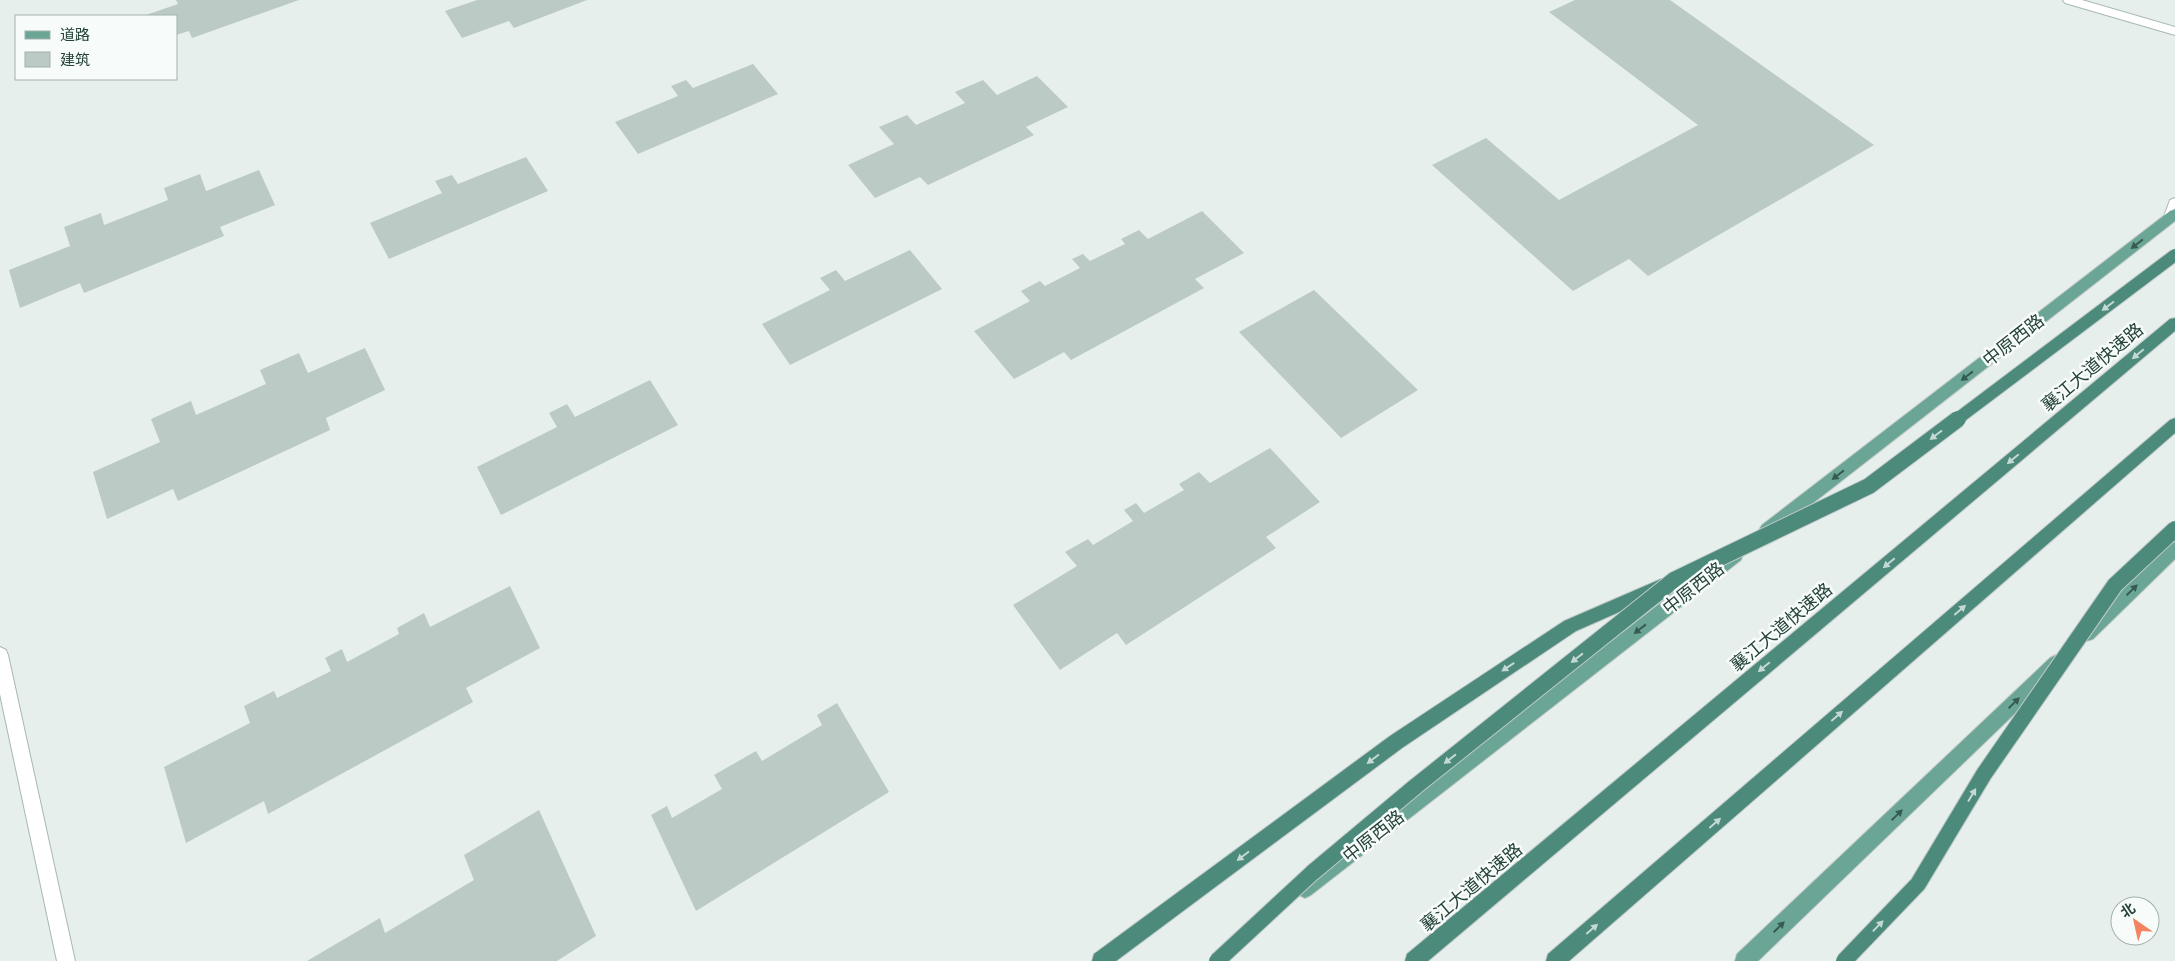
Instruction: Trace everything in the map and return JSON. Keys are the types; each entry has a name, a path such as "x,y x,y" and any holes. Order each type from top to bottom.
{"highway":[{"path":"1101,961 1420,725 1570,626 1674,580 1869,486 2175,256"},
{"name":"襄江大道快速路","path":"1414,961 2175,323"},
{"path":"1555,961 2175,424"},
{"path":"1844,961 1918,884 1984,774 2115,585 2175,529"},
{"path":"1217,961 1312,873 1416,786 1674,580"}],"main road":[{"name":"中原西路","path":"1212,961 2172,217"},
{"path":"1744,961 2175,549"}],"street":[{"path":"2068,0 2175,32"},
{"path":"2172,217 2175,203"},
{"path":"0,655 66,961"}],"building":[{"path":"176,0 299,0 192,38 189,31 178,34 178,15 146,15 178,4"},
{"path":"477,0 587,0 514,28 509,21 462,38 445,11"},
{"path":"1575,0 1670,0 1874,145 1648,276 1629,259 1573,291 1432,165 1486,138 1559,200 1698,125 1549,12"},
{"path":"753,64 778,94 638,154 615,122 678,96 671,86 686,80 693,88"},
{"path":"1037,76 1068,107 1026,127 1034,135 928,185 920,177 875,198 848,165 894,144 879,127 907,115 916,125 965,103 955,92 983,80 997,95"},
{"path":"526,157 548,191 389,259 370,223 442,193 435,181 452,175 458,184"},
{"path":"259,170 275,205 220,227 224,236 84,293 80,283 20,308 9,270 70,246 64,227 101,213 104,225 168,200 164,188 200,174 206,191"},
{"path":"1202,211 1244,253 1195,279 1204,288 1071,360 1064,352 1014,379 974,331 1030,301 1021,291 1040,281 1045,286 1080,268 1072,259 1083,254 1090,261 1125,244 1121,239 1139,230 1148,239"},
{"path":"910,250 942,289 790,365 762,324 830,290 820,278 836,270 845,281"},
{"path":"1314,290 1418,390 1341,438 1239,332"},
{"path":"365,348 385,390 326,418 330,430 178,501 173,489 107,519 93,472 160,442 151,419 191,401 196,415 266,384 260,370 299,353 308,373"},
{"path":"650,380 678,425 501,515 477,467 557,427 549,413 567,404 575,417"},
{"path":"1270,448 1320,502 1266,537 1276,548 1126,645 1117,633 1060,670 1013,605 1077,566 1065,552 1088,539 1093,545 1133,521 1124,510 1136,503 1144,513 1184,490 1179,484 1199,472 1210,483"},
{"path":"510,586 540,648 466,688 473,702 268,814 264,801 186,843 164,767 250,723 244,706 274,691 277,698 331,671 325,658 342,649 347,662 399,634 397,628 424,613 430,627"},
{"path":"837,703 889,792 696,911 651,815 667,806 672,818 722,789 714,775 756,751 762,761 822,725 817,715"},
{"path":"539,810 596,936 557,961 307,961 380,918 385,933 474,880 464,855"}]}
